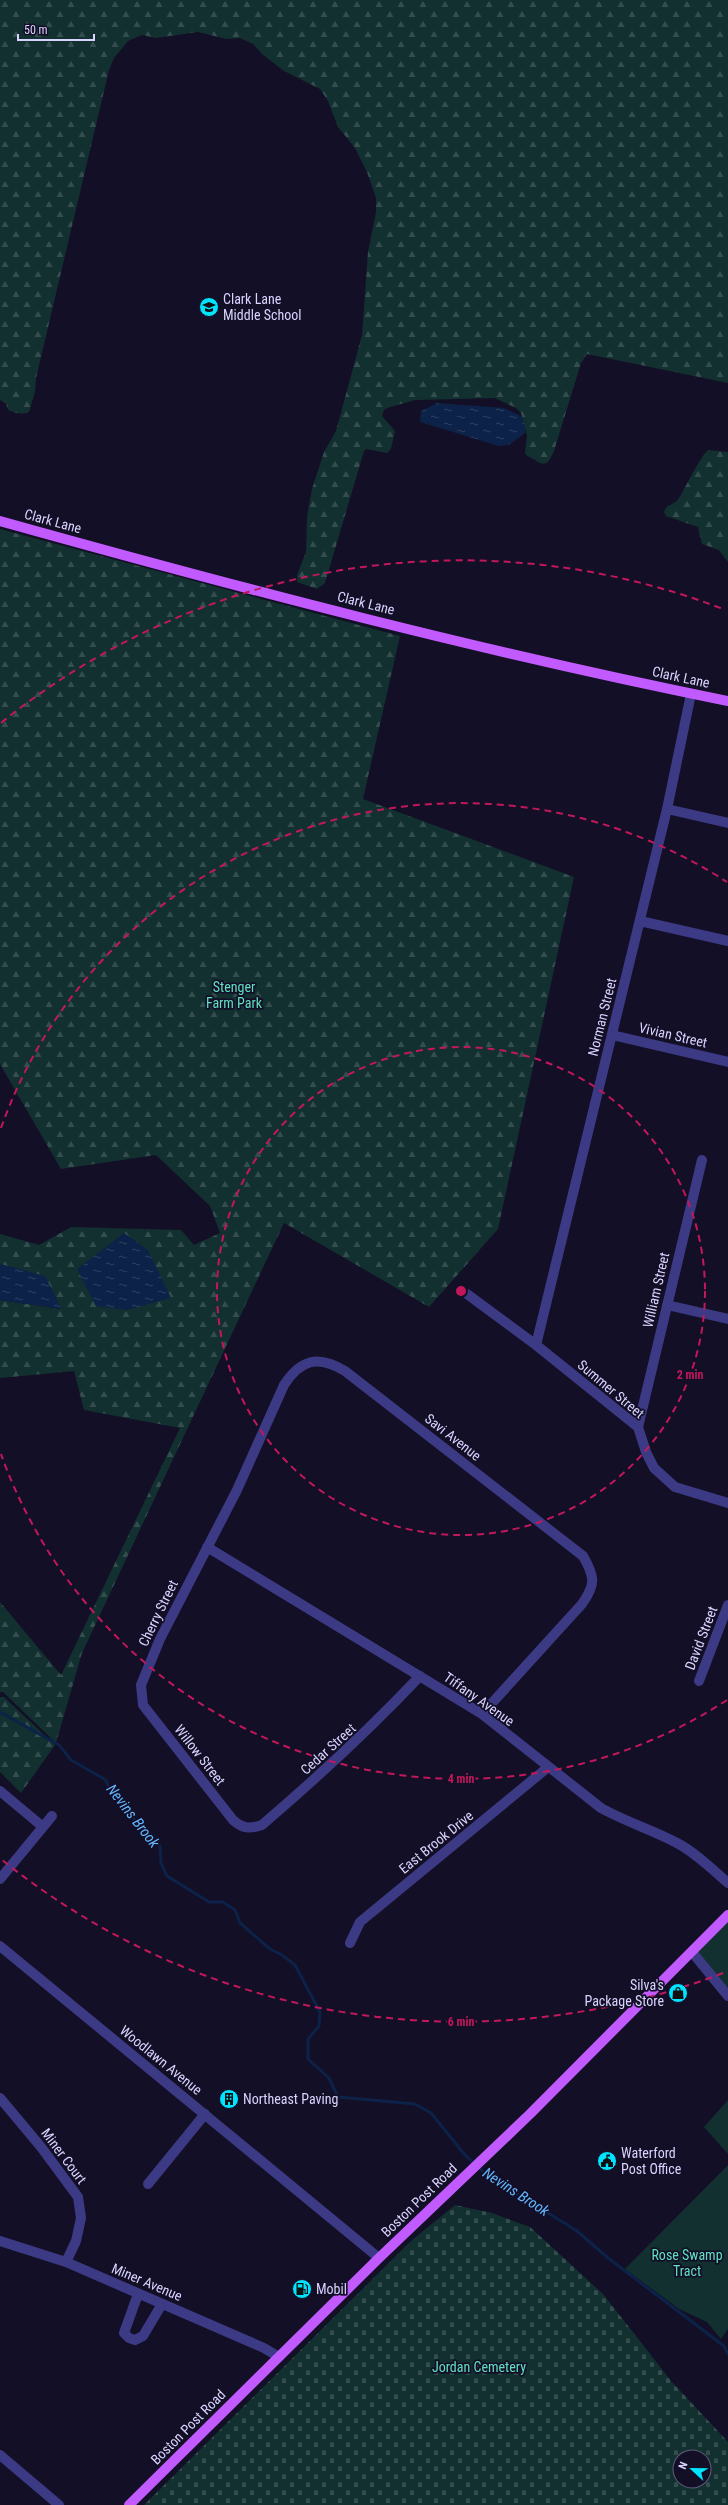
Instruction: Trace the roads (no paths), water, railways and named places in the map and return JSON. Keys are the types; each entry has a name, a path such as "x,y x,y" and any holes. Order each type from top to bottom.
{"main road":[{"name":"Clark Lane","path":"0,521 158,564 421,632 728,702"},
{"name":"Boston Post Road","path":"129,2505 379,2258 465,2176 728,1915"}],"street":[{"name":"Norman Street","path":"536,1345 667,809 692,694"},
{"path":"667,809 728,823"},
{"path":"640,921 728,941"},
{"name":"Vivian Street","path":"612,1035 728,1062"},
{"name":"William Street","path":"638,1427 702,1160"},
{"name":"Summer Street","path":"467,1294 536,1345 638,1427 646,1452 654,1468 675,1487 728,1502"},
{"path":"667,1305 728,1319"},
{"name":"Savi Avenue","path":"207,1547 237,1490 284,1385 292,1372 310,1362 322,1361 345,1371 583,1556 590,1568 594,1580 590,1593 582,1604 482,1714"},
{"name":"Tiffany Avenue","path":"207,1547 482,1714 548,1768 601,1808 620,1819 677,1843 695,1854 728,1883"},
{"name":"Cherry Street","path":"140,1694 144,1675 160,1639 207,1547"},
{"name":"David Street","path":"699,1681 728,1605"},
{"name":"Cedar Street","path":"246,1828 262,1825 316,1779 371,1729 420,1676"},
{"name":"Willow Street","path":"140,1694 143,1705 233,1820 246,1828"},
{"name":"East Brook Drive","path":"350,1943 360,1922 548,1768"},
{"path":"0,1791 43,1828"},
{"path":"0,1879 52,1816"},
{"name":"Woodlawn Avenue","path":"0,1946 379,2258"},
{"path":"692,1952 728,1996"},
{"name":"Miner Court","path":"0,2098 41,2147 78,2197 81,2218 76,2241 66,2262"},
{"path":"148,2184 205,2114"},
{"name":"Miner Avenue","path":"0,2241 66,2262 264,2348 279,2357"},
{"path":"138,2294 125,2326 124,2333 129,2338 135,2340 143,2336 162,2304"},
{"path":"0,2455 59,2505"}],"water":[{"path":"437,403 504,408 521,416 525,425 525,433 509,445 499,446 420,422 421,411"},
{"path":"124,1233 148,1250 171,1298 127,1310 96,1306 77,1269"},
{"path":"0,1264 45,1276 62,1309 0,1300"}],"waterway":[{"name":"Nevins Brook","path":"0,1712 59,1745 71,1760 106,1780 111,1793 139,1825 154,1837 160,1846 161,1863 167,1876 209,1902 223,1902 235,1910 240,1923 270,1949 282,1955 295,1965 320,2012 319,2026 308,2039 308,2059 329,2078 338,2097 415,2104 431,2113 465,2155 487,2175 577,2231 608,2258 724,2346 728,2354"}],"place":[{"name":"Clark Lane Middle School","path":"209,307"},
{"name":"Silva's Package Store","path":"678,1993"},
{"name":"Northeast Paving","path":"229,2099"},
{"name":"Waterford Post Office","path":"607,2161"},
{"name":"Mobil","path":"302,2289"}],"park label":[{"name":"Stenger Farm Park","path":"234,996"},
{"name":"Rose Swamp Tract","path":"687,2264"},
{"name":"Jordan Cemetery","path":"479,2367"}]}
